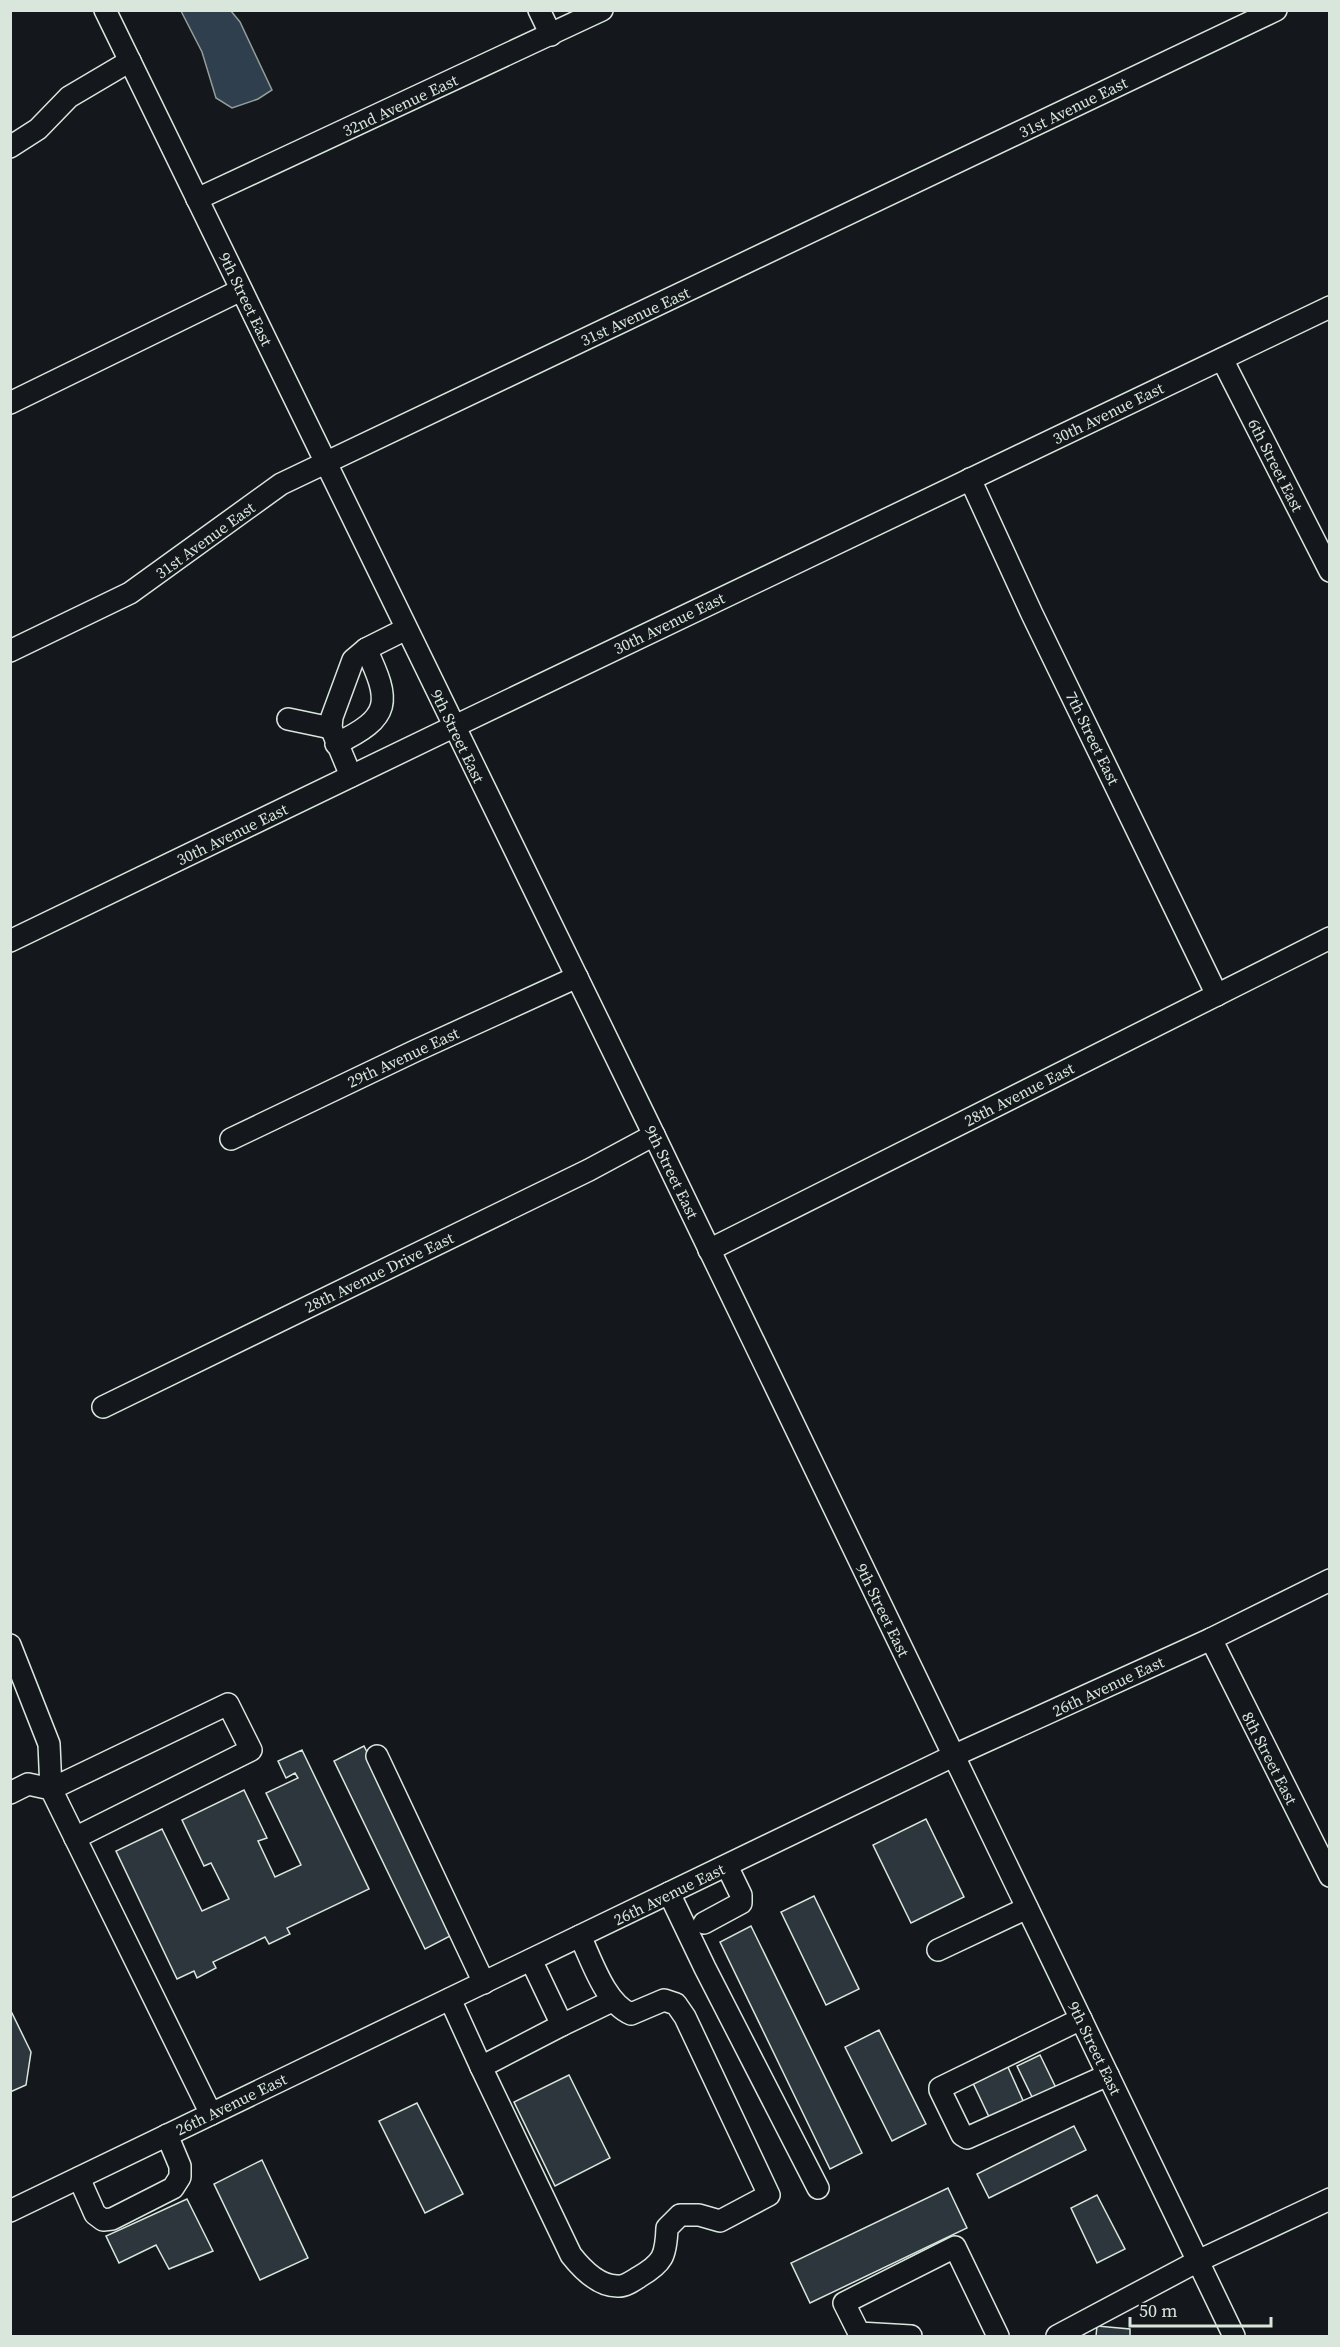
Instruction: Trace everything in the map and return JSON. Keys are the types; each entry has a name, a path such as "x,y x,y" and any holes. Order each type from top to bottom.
{"street":[{"name":"9th Street East","path":"105,10 654,1135 1234,2337"},
{"path":"539,10 551,35"},
{"name":"32nd Avenue East","path":"197,200 602,10"},
{"name":"31st Avenue East","path":"10,651 130,593 281,484 1276,10"},
{"path":"10,147 38,129 69,97 130,61"},
{"path":"10,403 241,290"},
{"name":"30th Avenue East","path":"10,941 1329,308"},
{"name":"6th Street East","path":"1222,359 1329,571"},
{"name":"7th Street East","path":"970,479 1032,614 1217,995"},
{"path":"351,776 333,736 332,717 353,660 366,649 406,629"},
{"path":"288,719 333,736 359,733 370,725 381,709 383,691 366,649"},
{"name":"28th Avenue East","path":"709,1250 1329,938"},
{"name":"29th Avenue East","path":"231,1139 577,977"},
{"name":"28th Avenue Drive East","path":"103,1407 579,1175 654,1135"},
{"name":"26th Avenue East","path":"10,2211 953,1756 1210,1639 1329,1580"},
{"name":"8th Street East","path":"1210,1639 1329,1876"},
{"path":"10,1645 49,1744 51,1789 211,2114"},
{"path":"10,1793 28,1784 51,1789 228,1704 251,1750 75,1838"},
{"path":"377,1756 484,1983"},
{"path":"704,1923 741,1903 741,1895 727,1866"},
{"path":"669,1893 701,1961 818,2188"},
{"path":"938,1950 1027,1908"},
{"path":"450,1999 571,2255 584,2271 599,2280 618,2287 631,2282 657,2267 666,2250 667,2228 680,2215 699,2215 720,2221 770,2194 685,2017 676,2004 664,2000 631,2014 621,2010 612,2001 580,1936"},
{"path":"531,1960 562,2025"},
{"path":"482,2067 612,2001"},
{"path":"1081,2019 940,2090 963,2135 967,2138 1108,2075"},
{"path":"79,2178 95,2214 102,2220 112,2219 173,2188 180,2177 180,2166 167,2136"},
{"path":"1057,2337 1198,2261 1329,2199"},
{"path":"910,2337 859,2332 844,2303 955,2247 998,2337"}],"water":[{"path":"181,11 231,11 240,22 272,90 258,99 232,108 216,98 202,52"}],"building":[{"path":"364,1746 456,1933 425,1949 334,1761"},
{"path":"302,1750 369,1889 287,1928 290,1934 269,1944 265,1937 213,1962 216,1968 197,1978 194,1971 177,1979 116,1851 162,1829 202,1911 229,1899 211,1863 204,1866 182,1820 244,1790 267,1838 258,1841 275,1877 301,1865 266,1793 298,1778 295,1773 286,1778 278,1761"},
{"path":"926,1819 964,1897 911,1923 873,1845"},
{"path":"814,1896 859,1989 826,2005 781,1912"},
{"path":"751,1926 862,2153 830,2169 720,1942"},
{"path":"10,2009 31,2052 26,2085 10,2092"},
{"path":"879,2030 926,2124 892,2141 845,2047"},
{"path":"1040,2055 1058,2092 1035,2103 1017,2066"},
{"path":"1007,2065 1025,2105 991,2121 972,2081"},
{"path":"569,2075 610,2158 555,2186 514,2102"},
{"path":"417,2103 463,2194 425,2213 379,2121"},
{"path":"1074,2126 1086,2150 989,2198 977,2174"},
{"path":"262,2160 308,2258 260,2280 214,2184"},
{"path":"948,2188 967,2228 810,2303 791,2263"},
{"path":"1097,2195 1125,2249 1097,2263 1071,2208"},
{"path":"187,2199 213,2251 169,2269 156,2245 119,2263 106,2236"},
{"path":"1097,2326 1130,2329 1130,2336 1096,2336"}]}
